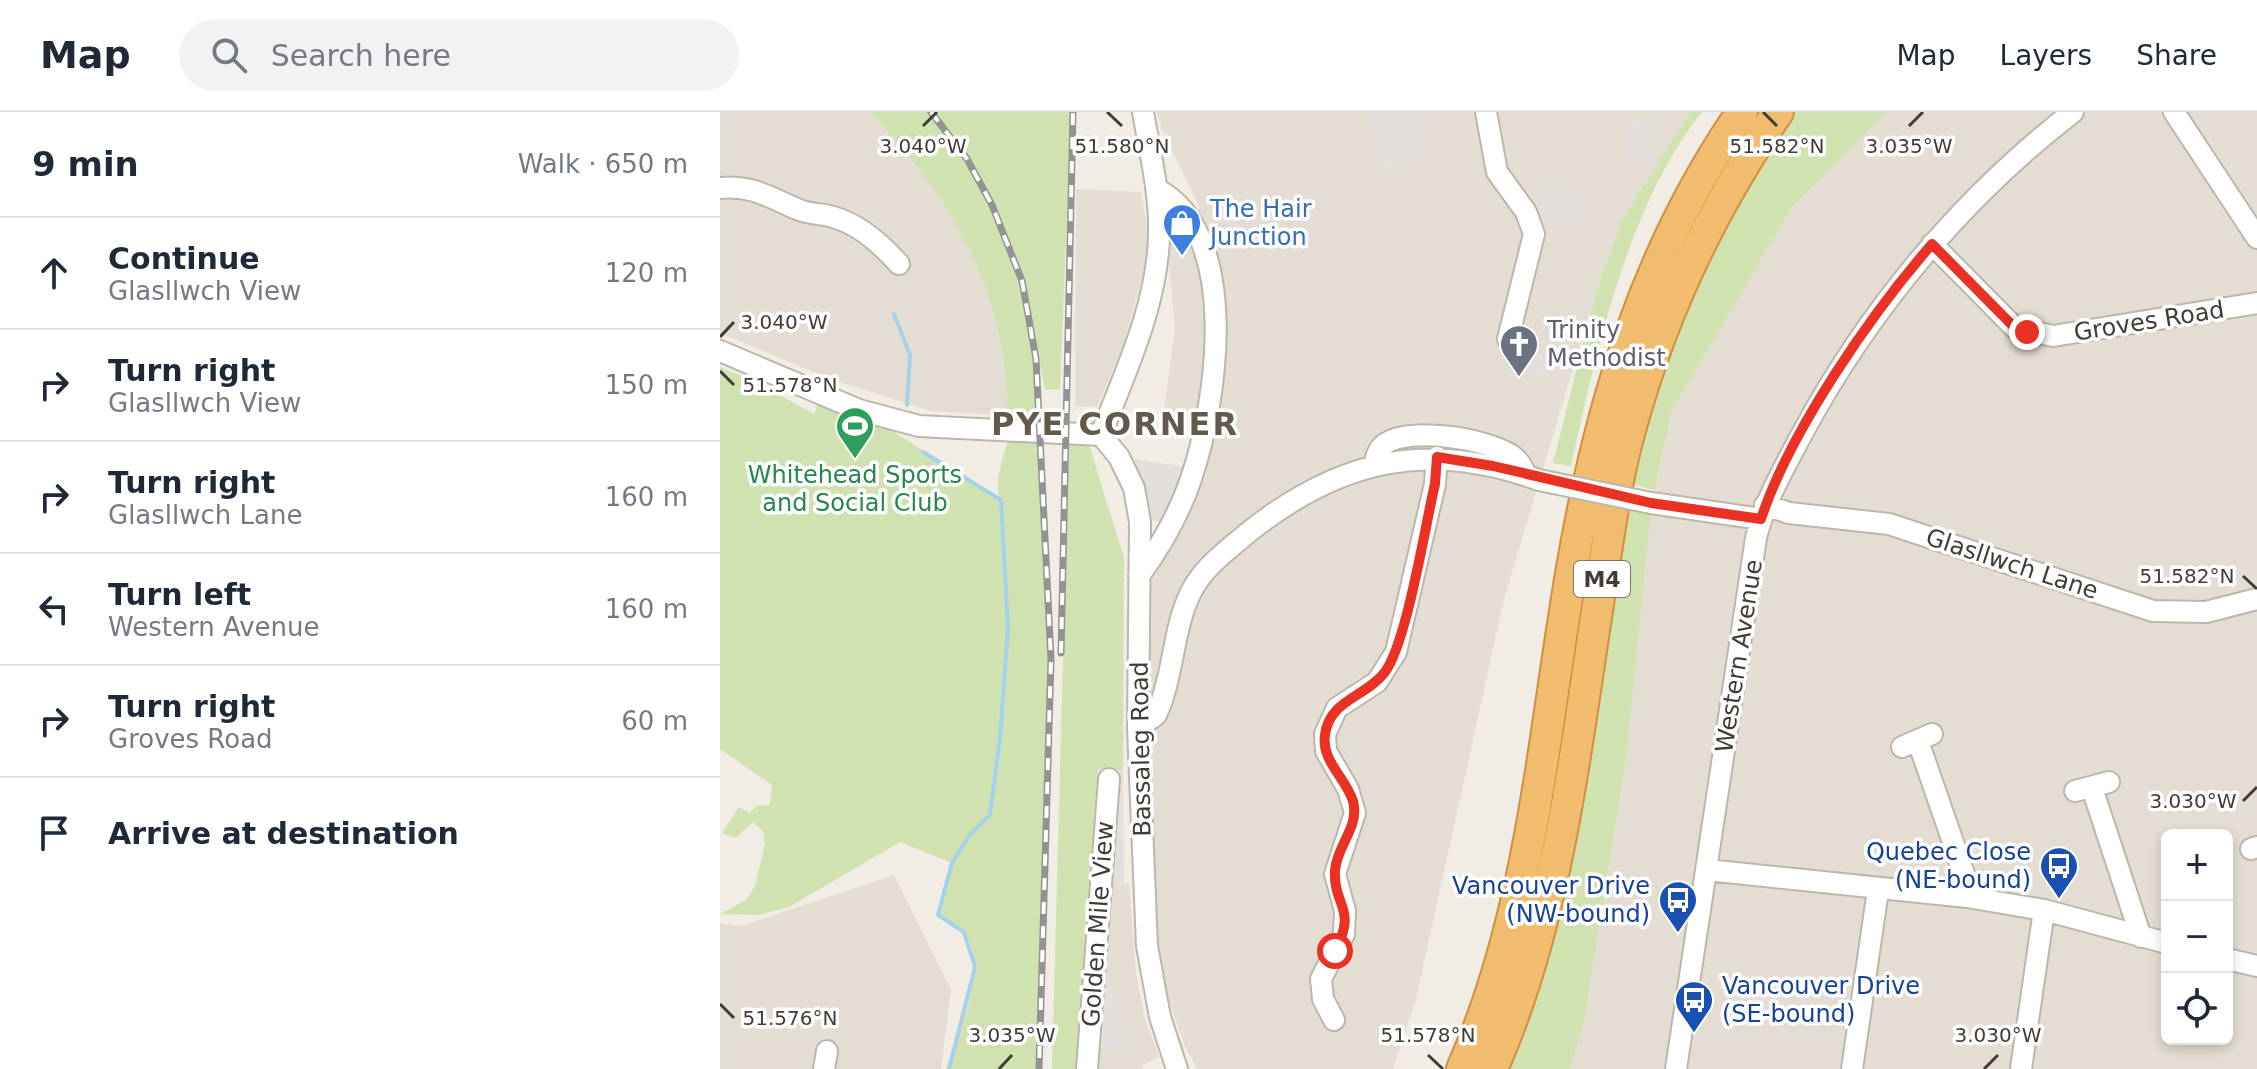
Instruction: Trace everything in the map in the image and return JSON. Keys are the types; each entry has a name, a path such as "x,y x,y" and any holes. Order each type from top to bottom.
{"highway":[{"path":"1669,235 1703,148 1727,112"},
{"name":"M4","path":"1462,1069 1495,983 1524,869 1572,568 1598,437 1627,337 1669,235 1742,112"},
{"name":"M4","path":"1492,1069 1516,1014 1537,944 1560,837 1609,537 1633,418 1666,317 1692,260 1727,192 1778,112"}],"street":[{"path":"720,351 859,410 919,426 1101,435 1152,290 1159,235 1157,189 1143,112"},
{"path":"1486,112 1497,172 1526,212 1534,234 1508,339"},
{"name":"Western Avenue","path":"1676,1069 1763,512 1820,401 1898,283 1975,199 2073,112"},
{"path":"2174,112 2257,238"},
{"path":"720,188 742,186 769,194 814,215 833,216 881,244 899,264"},
{"path":"1139,576 1163,543 1191,479 1208,415 1214,353 1213,284 1203,244 1175,199 1157,189"},
{"name":"Groves Road","path":"1932,244 2015,328 2027,332 2053,336 2257,303"},
{"name":"Bassaleg Road","path":"1101,435 1119,457 1134,488 1140,522 1138,728 1147,946 1153,988 1172,1068"},
{"name":"Glasllwch Lane","path":"1374,465 1378,451 1387,442 1413,436 1440,436 1484,443 1511,454 1532,477"},
{"path":"1334,1020 1323,999 1321,979 1344,934 1345,911 1335,874 1355,813 1348,789 1326,751 1325,734 1337,708 1377,682 1396,652 1435,484 1437,457"},
{"name":"Glasllwch Lane","path":"1138,728 1156,715 1167,686 1185,606 1192,589 1219,556 1298,497 1322,483 1398,459 1437,457 1651,503 1889,524 2153,611 2206,612 2257,599"},
{"path":"1917,741 1964,874 1967,897"},
{"name":"Golden Mile View","path":"1087,1069 1109,779"},
{"path":"2092,787 2141,937"},
{"path":"1707,870 1967,897 2044,910 2161,942"},
{"path":"1852,1069 1878,890"},
{"path":"2021,1069 2044,910"},
{"path":"2233,960 2257,966"}],"shaded area":[{"path":"720,112 876,112 913,149 973,241 996,295 1015,416 931,411 830,379 720,333"},
{"path":"1157,112 1690,112 1623,218 1595,295 1504,599 1416,999 1393,1069 1197,1069 1184,1044 1167,995 1156,928 1146,590 1206,475 1214,423 1164,411 1175,329 1168,253 1170,232 1200,208 1162,130"},
{"path":"1379,112 1414,112 1423,160 1380,168 1370,116"},
{"path":"1886,112 2257,112 2257,1069 1570,1069 1584,1022 1627,753 1651,503 1672,411 1793,206"},
{"path":"1653,117 1655,133 1630,172 1628,124"},
{"path":"1545,185 1570,188 1569,198 1582,200 1580,216 1571,215 1570,225 1540,221"},
{"path":"1076,189 1141,192 1148,234 1146,265 1123,345 1097,407 1075,406"},
{"path":"1515,343 1544,354 1541,362 1551,366 1547,377 1508,362"},
{"path":"1135,459 1187,467 1164,524 1146,518"},
{"path":"1097,769 1123,770 1124,883 1097,882"},
{"path":"894,875 951,990 941,1069 720,1069 720,923 741,926"},
{"path":"1091,881 1129,884 1136,974 1145,1019 1159,1057 1143,1065 1143,1069 1087,1069"},
{"path":"1099,985 1114,988 1112,1013 1130,1045 1119,1050 1094,1047"}],"green space":[{"path":"870,112 929,112 966,161 991,206 1020,281 1034,360 1048,659 1036,1069 946,1069 969,1000 974,962 964,932 938,915 952,863 900,842 789,907 758,915 720,914 746,900 755,886 765,844 763,831 753,822 736,838 722,833 739,807 750,813 756,806 770,805 772,785 720,749 720,367 758,383 814,414 820,399 894,432 1000,499 998,480 1009,431 1007,394 1002,348 983,281 954,220 915,164"},
{"path":"933,112 1071,112 1060,389 1045,390 1021,277 996,209 959,144"},
{"path":"1690,112 1702,112 1676,149 1654,190 1618,281 1571,466 1553,463 1595,295 1623,218"},
{"path":"1791,112 1886,112 1793,206 1672,411 1654,490 1625,482 1641,415 1715,230"},
{"path":"1069,439 1088,442 1124,557 1123,770 1097,770 1097,882 1080,1069 1052,1069"},
{"path":"1626,504 1651,508 1627,753 1584,1022 1570,1069 1508,1069 1550,944 1596,725"}],"waterway":[{"path":"894,314 910,355 907,405"},
{"path":"923,452 1001,500 1008,628 1000,738 990,815 969,836 952,863 938,915 964,932 975,967 949,1069"}],"railway":[{"path":"931,112 967,159 992,205 1022,281 1036,359 1051,659 1039,1069"},
{"path":"1061,653 1073,112"}],"place":[{"name":"The Hair Junction","path":"1182,257"},
{"name":"Trinity Methodist","path":"1519,378"},
{"name":"Whitehead Sports and Social Club","path":"855,460"},
{"name":"Quebec Close (NE-bound)","path":"2059,900"},
{"name":"Vancouver Drive (NW-bound)","path":"1678,934"},
{"name":"Vancouver Drive (SE-bound)","path":"1694,1034"}],"district":[{"name":"PYE CORNER","path":"1115,424"}],"route":[{"path":"1335,951 1346,922 1335,874 1336,863 1355,813 1348,789 1326,751 1326,725 1345,701 1377,682 1396,652 1435,484 1437,457 1493,466 1539,480 1651,503 1761,519 1765,505 1820,401 1898,283 1932,244 2002,316 2015,328 2027,332"}]}
